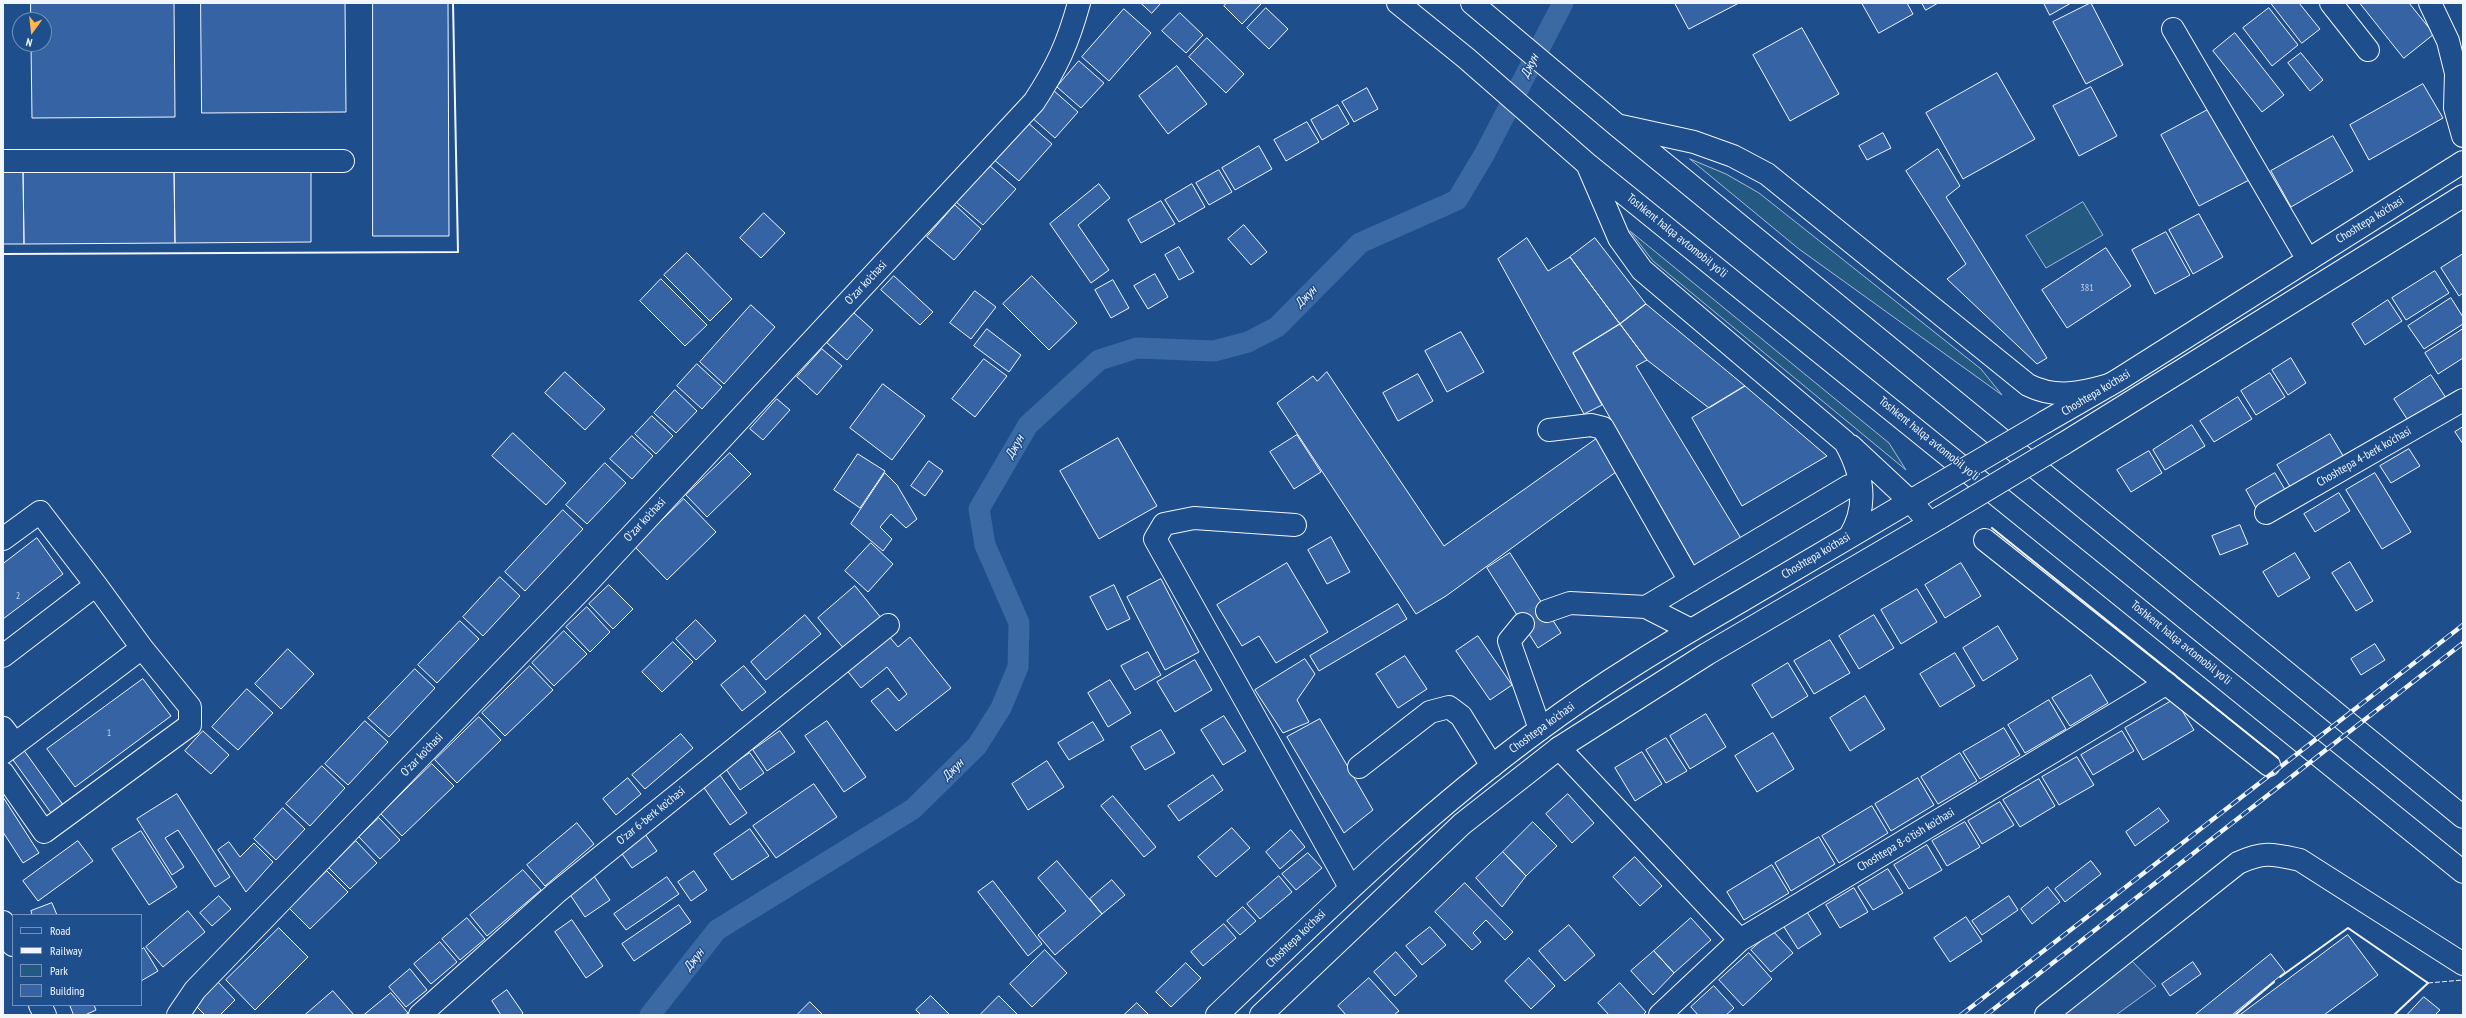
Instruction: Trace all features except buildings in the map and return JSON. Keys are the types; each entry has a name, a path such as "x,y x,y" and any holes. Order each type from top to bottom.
{"main road":[{"name":"O'zar ko'chasi","path":"178,1015 195,990 580,591 1034,102 1053,73 1068,44 1079,3"},
{"name":"Toshkent halqa avtomobil yo'li","path":"1398,3 1466,58 1586,163 2463,872"},
{"path":"1472,3 1618,126 2463,817"},
{"path":"2331,3 2368,50"},
{"path":"2430,3 2448,41 2457,52 2455,108 2463,136"},
{"path":"2173,28 2308,260"},
{"path":"1618,126 1694,142 1733,156 1767,174 2028,385 2038,390 2060,394 2079,393 2110,385"},
{"path":"3,161 343,161"},
{"name":"Choshtepa ko'chasi","path":"1217,1015 1350,887 1492,766 1540,729 1614,678 1691,630 1850,536 2110,385 2463,162"},
{"path":"1586,163 1619,238 1642,270 1845,442 1917,497 1935,520"},
{"path":"1261,1015 1462,824 1559,748 1688,665 2063,444 2463,196"},
{"name":"Choshtepa 4-berk ko'chasi","path":"2266,513 2463,400"},
{"path":"1549,430 1591,425 1603,428 1690,581"},
{"path":"1845,442 1857,467 1862,496 1859,517 1850,536"},
{"path":"1646,607 1849,486"},
{"path":"3,539 40,512 142,648 190,707 190,725 44,832 3,773"},
{"path":"1295,525 1194,518 1164,524 1155,539 1350,887"},
{"path":"1985,540 2269,765"},
{"path":"3,656 96,585"},
{"path":"1547,611 1570,603 1646,607 1691,630"},
{"path":"1523,624 1509,642 1540,729"},
{"name":"O'zar 6-berk ko'chasi","path":"420,1015 556,893 888,626"},
{"path":"7,742 142,648"},
{"name":"Choshtepa 8-o'tish ko'chasi","path":"1660,1015 1740,940 2167,683"},
{"path":"1359,768 1430,712 1449,707 1461,716 1492,766"},
{"path":"1559,748 1740,940"},
{"path":"2046,1015 2238,863 2256,855 2274,854 2300,860 2463,964"},
{"path":"3,922 12,942"},
{"path":"40,1006 45,1015"}],"green space":[{"path":"1690,159 1726,174 1759,193 1981,369 2002,395 1799,249"},
{"path":"2083,202 2103,235 2046,268 2026,236"},
{"path":"1630,231 1889,443 1906,470 1653,261"}],"shaded area":[{"path":"2131,960 2156,986 2116,1015 2059,1015"}],"waterway":[{"name":"Джун","path":"650,1015 717,930 913,809 977,746 1001,708 1018,667 1019,623 985,545 979,509 1028,425 1099,360 1137,348 1214,351 1248,342 1277,327 1360,243 1457,200 1484,155 1563,3"}],"tunnel":[{"path":"1523,624 1547,611"}],"railway":[{"path":"1961,1015 2463,625"},
{"path":"1986,1015 2463,643"}],"fence":[{"path":"2428,983 2463,980"}],"wall":[{"path":"3,254 458,252 453,3"},
{"path":"1992,528 2278,758"},
{"path":"2280,977 2348,928 2428,983 2394,1015"},
{"path":"2235,1015 2274,982"}]}
